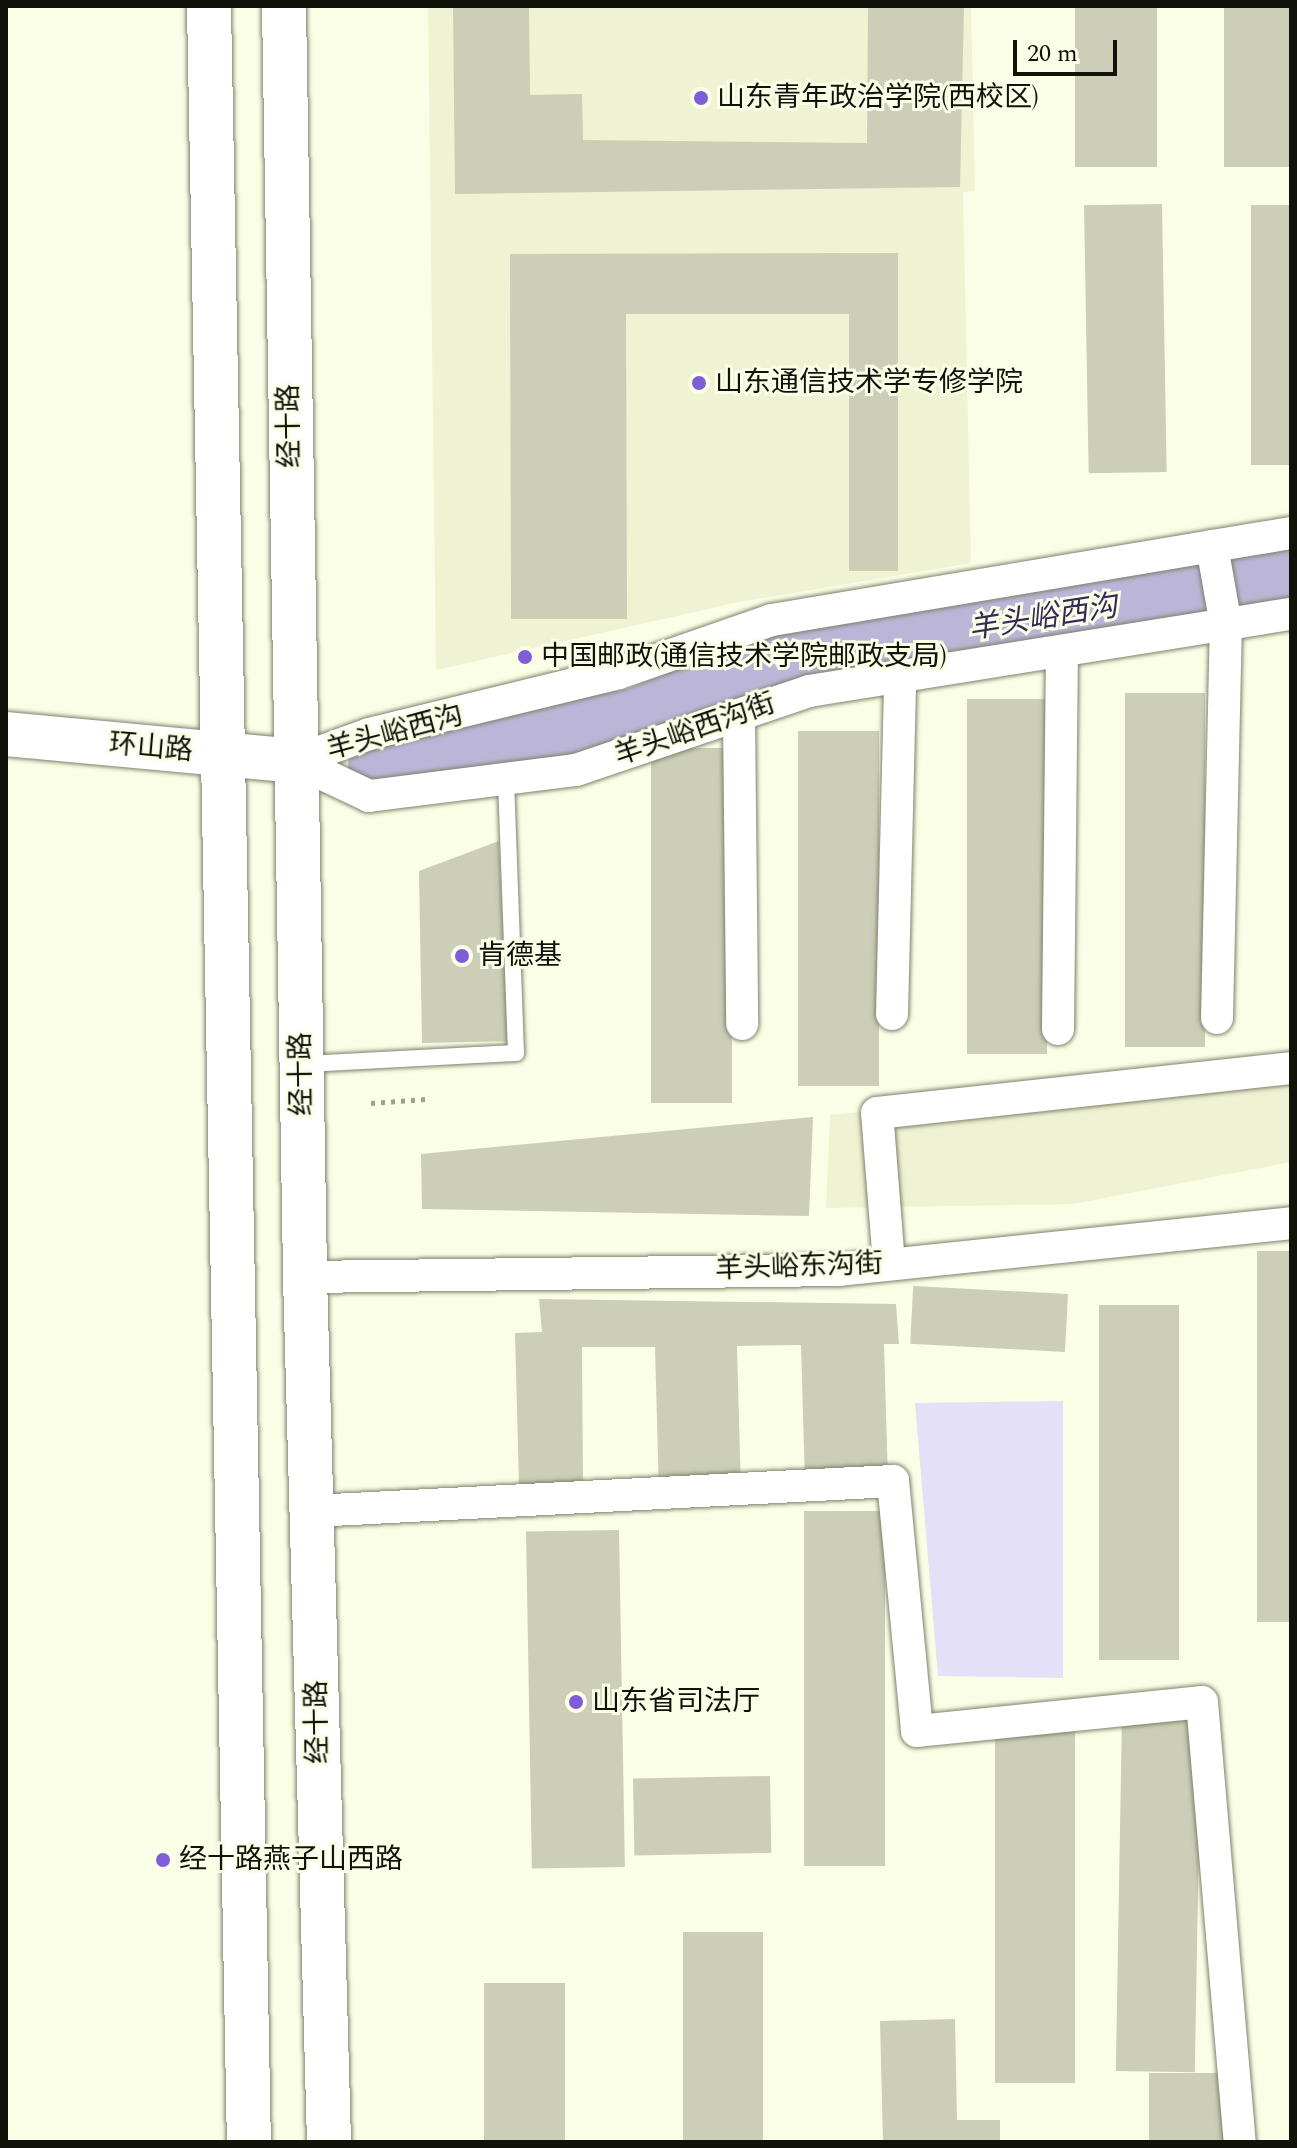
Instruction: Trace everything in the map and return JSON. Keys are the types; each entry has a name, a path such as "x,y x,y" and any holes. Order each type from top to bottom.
{"main road":[{"path":"209,6 220,754 249,2142"},
{"name":"经十路","path":"284,6 305,1277 329,2142"},
{"name":"环山路","path":"6,734 295,761"}],"street":[{"name":"羊头峪西沟","path":"295,761 369,734 619,673 772,620 1291,533"},
{"path":"1212,548 1226,623 1217,1018"},
{"name":"羊头峪西沟街","path":"295,761 369,796 576,770 809,691 1291,614"},
{"path":"1058,1029 1062,651"},
{"path":"892,1014 900,676"},
{"path":"739,715 742,1024"},
{"path":"889,1264 877,1113 1291,1068"},
{"name":"羊头峪东沟街","path":"305,1277 889,1264 1291,1223"},
{"path":"313,1511 893,1481 917,1731 1202,1702 1240,2142"}],"lane":[{"path":"302,1064 516,1053 506,777"}],"path":[{"path":"371,1103 426,1099"}],"shaded area":[{"name":"山东通信技术学专修学院","path":"428,6 971,6 975,191 963,192 971,563 739,602 436,670"},
{"path":"1291,1071 1291,1162 1073,1204 826,1208 830,1115"},
{"path":"1063,1401 1063,1678 938,1676 915,1403"}],"building":[{"path":"453,6 529,6 530,95 582,94 583,140 867,143 868,6 964,6 960,187 455,194"},
{"path":"1075,6 1157,6 1157,167 1075,167"},
{"path":"1224,6 1291,6 1291,167 1224,167"},
{"path":"1162,204 1167,472 1089,473 1084,205"},
{"path":"1251,205 1291,205 1291,465 1251,465"},
{"path":"898,253 898,571 849,571 849,314 626,314 627,619 511,619 510,254"},
{"path":"1125,693 1205,693 1205,1047 1125,1047"},
{"path":"967,699 1047,699 1047,1054 967,1054"},
{"path":"798,731 879,731 879,1086 798,1086"},
{"path":"651,748 732,748 732,1103 651,1103"},
{"name":"肯德基","path":"499,841 508,1041 422,1043 419,871"},
{"path":"813,1117 809,1216 422,1209 421,1154"},
{"path":"1257,1251 1291,1251 1291,1622 1257,1622"},
{"path":"913,1286 1068,1294 1065,1352 910,1344"},
{"path":"539,1299 896,1304 899,1344 884,1344 888,1482 805,1485 801,1345 737,1346 741,1492 659,1495 655,1347 582,1347 583,1486 519,1486 515,1333 542,1332"},
{"path":"1099,1305 1179,1305 1179,1660 1099,1660"},
{"path":"804,1511 885,1511 885,1866 804,1866"},
{"name":"山东省司法厅","path":"619,1530 625,1867 532,1869 526,1532"},
{"path":"1122,1716 1201,1717 1195,2072 1116,2071"},
{"path":"995,1729 1075,1729 1075,2083 995,2083"},
{"path":"770,1776 771,1853 634,1855 633,1778"},
{"path":"683,1932 763,1932 763,2142 683,2142"},
{"path":"484,1983 565,1983 565,2142 484,2142"},
{"path":"955,2019 957,2120 1000,2120 1000,2142 883,2142 880,2021"},
{"path":"1149,2073 1224,2073 1224,2142 1149,2142"}],"waterway":[{"name":"羊头峪西沟","path":"379,767 635,719 788,659 1291,578"}],"place":[{"name":"山东青年政治学院(西校区)","path":"701,98"},
{"name":"山东通信技术学专修学院","path":"699,383"},
{"name":"中国邮政(通信技术学院邮政支局)","path":"525,657"},
{"name":"肯德基","path":"462,956"},
{"name":"山东省司法厅","path":"576,1702"},
{"name":"经十路燕子山西路","path":"163,1860"}]}
